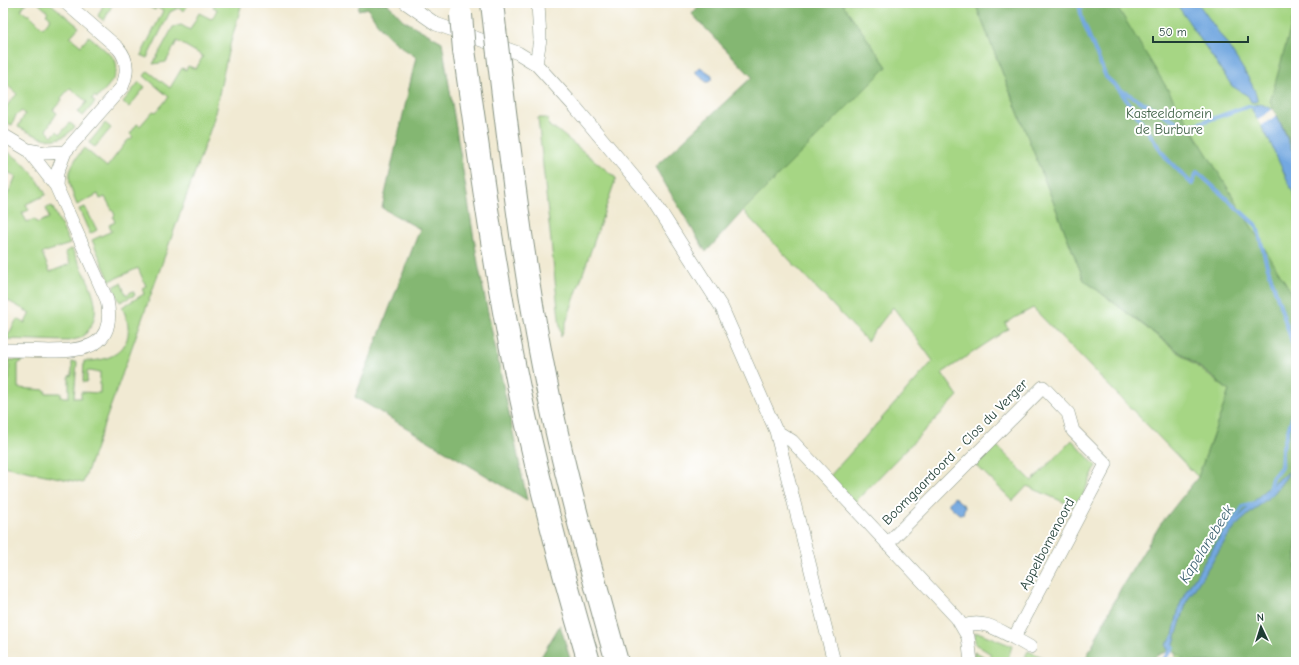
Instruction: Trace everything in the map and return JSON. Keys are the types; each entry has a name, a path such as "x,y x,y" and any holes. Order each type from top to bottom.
{"highway":[{"path":"492,3 513,188 542,362 578,520 617,662"},
{"path":"460,9 464,50 484,190 514,363 550,523 590,662"}],"street":[{"path":"56,186 57,173 65,152 119,91 126,79 127,69 125,60 118,48 66,3"},
{"path":"406,3 420,15 436,24 518,53 536,64 576,108 653,200 722,308 776,431 834,662"},
{"path":"536,64 540,39 538,3"},
{"path":"3,135 28,150 45,153 65,152"},
{"path":"3,350 72,351 84,349 95,344 102,337 107,329 110,319 107,300 56,186 28,150"},
{"name":"Boomgaardoord - Clos du Verger","path":"887,544 1043,387 1068,413 1073,431 1106,464"},
{"path":"776,431 782,433 792,441 964,626 968,636 971,662"},
{"name":"Appelbomenoord","path":"1014,638 1106,464"},
{"path":"964,626 974,622 986,624 1030,647"}],"green space":[{"path":"3,3 26,3 21,10 27,15 29,14 43,28 51,18 46,14 48,12 38,3 50,3 79,27 70,37 81,46 89,36 114,58 117,69 113,80 97,98 94,96 92,99 95,102 83,116 78,112 87,102 70,88 53,110 57,113 46,130 52,136 57,131 60,134 70,123 75,127 61,138 47,139 18,127 25,114 22,111 16,115 12,125 3,122 3,110 17,94 6,84 3,88"},
{"path":"104,3 113,3 104,21 98,16"},
{"path":"149,3 189,3 184,11 178,8 170,12 147,58 141,55 163,11 156,7 155,10 147,6"},
{"path":"215,3 242,3 228,52 213,122 83,483 3,466 3,380 9,380 9,360 23,360 18,364 18,388 45,390 45,393 61,393 61,397 69,397 69,376 72,375 72,362 77,362 74,398 81,398 81,392 100,393 100,372 87,371 87,382 83,382 84,361 108,358 123,347 127,339 128,330 127,319 122,307 144,294 142,288 146,286 138,268 110,281 92,240 112,231 109,225 115,222 113,217 115,215 105,197 100,199 98,194 77,205 70,181 71,169 74,162 84,148 107,167 127,141 133,137 130,134 137,124 140,126 153,111 156,112 169,97 144,76 148,71 170,88 182,68 186,70 188,66 196,69 203,56 177,41 166,62 153,64 173,27 181,25 190,30 199,13 211,19 217,9 213,7"},
{"path":"360,3 387,3 403,20 442,42 479,269 527,500 355,397 420,229 382,208 416,57 388,36 368,8 358,10"},
{"path":"701,3 842,3 887,67 743,211 706,252 655,167 752,77 692,14"},
{"path":"842,3 975,3 1084,280 1229,391 1198,477 1033,308 1005,323 1008,329 942,373 958,396 854,503 830,476 933,361 893,307 867,341 743,211 887,67"},
{"name":"Kasteeldomein de Burbure","path":"975,3 1115,3 1296,300 1296,662 1186,662 1172,649 1175,636 1168,651 1158,655 1149,662 1084,662 1121,588 1160,525 1198,477 1229,391 1214,378 1084,280"},
{"name":"Kasteeldomein de Burbure","path":"1005,3 1296,3 1296,96 1286,133 1296,153 1296,662 1181,662 1175,656 1270,461"},
{"path":"1296,8 1296,153 1270,102"},
{"path":"139,82 145,87 129,107 123,102"},
{"path":"538,118 547,118 550,127 557,130 616,178 561,337"},
{"path":"105,123 111,128 95,147 89,143"},
{"path":"3,149 23,163 38,181 46,195 26,204 29,210 22,213 27,222 35,219 37,223 49,218 46,208 52,206 70,244 42,253 50,272 70,264 65,252 72,249 89,283 95,306 94,317 90,328 81,338 68,341 6,339 17,319 25,323 30,313 3,298 3,192 8,194 16,176 3,170"},
{"path":"85,207 97,230 90,234 79,209"},
{"path":"121,283 126,295 133,291 135,295 120,302 113,287"},
{"path":"1072,440 1096,466 1077,508 1027,486 1013,501 973,462 993,442 1032,481"},
{"path":"560,625 571,662 538,662"},
{"path":"975,633 980,633 1012,646 1007,662 974,662 974,651 988,659 991,654 975,644"},
{"path":"1028,651 1054,662 1037,662 1025,657"}],"water":[{"path":"1176,3 1198,3 1243,68 1256,94 1257,102 1251,102 1248,96 1232,86"},
{"path":"700,67 712,75 712,79 709,82 706,82 696,73"},
{"path":"1261,104 1272,109 1277,116 1296,159 1296,199 1269,140 1252,110 1254,105"},
{"path":"1288,472 1287,476 1275,492 1239,523 1227,538 1187,601 1173,647 1171,650 1167,649 1166,645 1173,635 1179,607 1185,593 1221,535 1267,488"},
{"path":"954,497 965,506 963,514 959,514 949,505"}],"pier":[{"path":"1273,109 1277,115 1261,126 1257,120"}],"waterway":[{"path":"1079,3 1082,19 1106,77 1119,89 1184,126 1197,124 1249,106 1259,108"},
{"name":"Kapelanebeek","path":"1119,89 1167,159 1192,184 1197,172 1257,226 1266,262 1294,348 1296,362"},
{"name":"Kapelanebeek","path":"1269,489 1272,478 1281,467 1282,450 1296,405"},
{"name":"Kapelanebeek","path":"1231,525 1243,507 1255,503"},
{"name":"Kapelanebeek","path":"1162,662 1173,647"}]}
